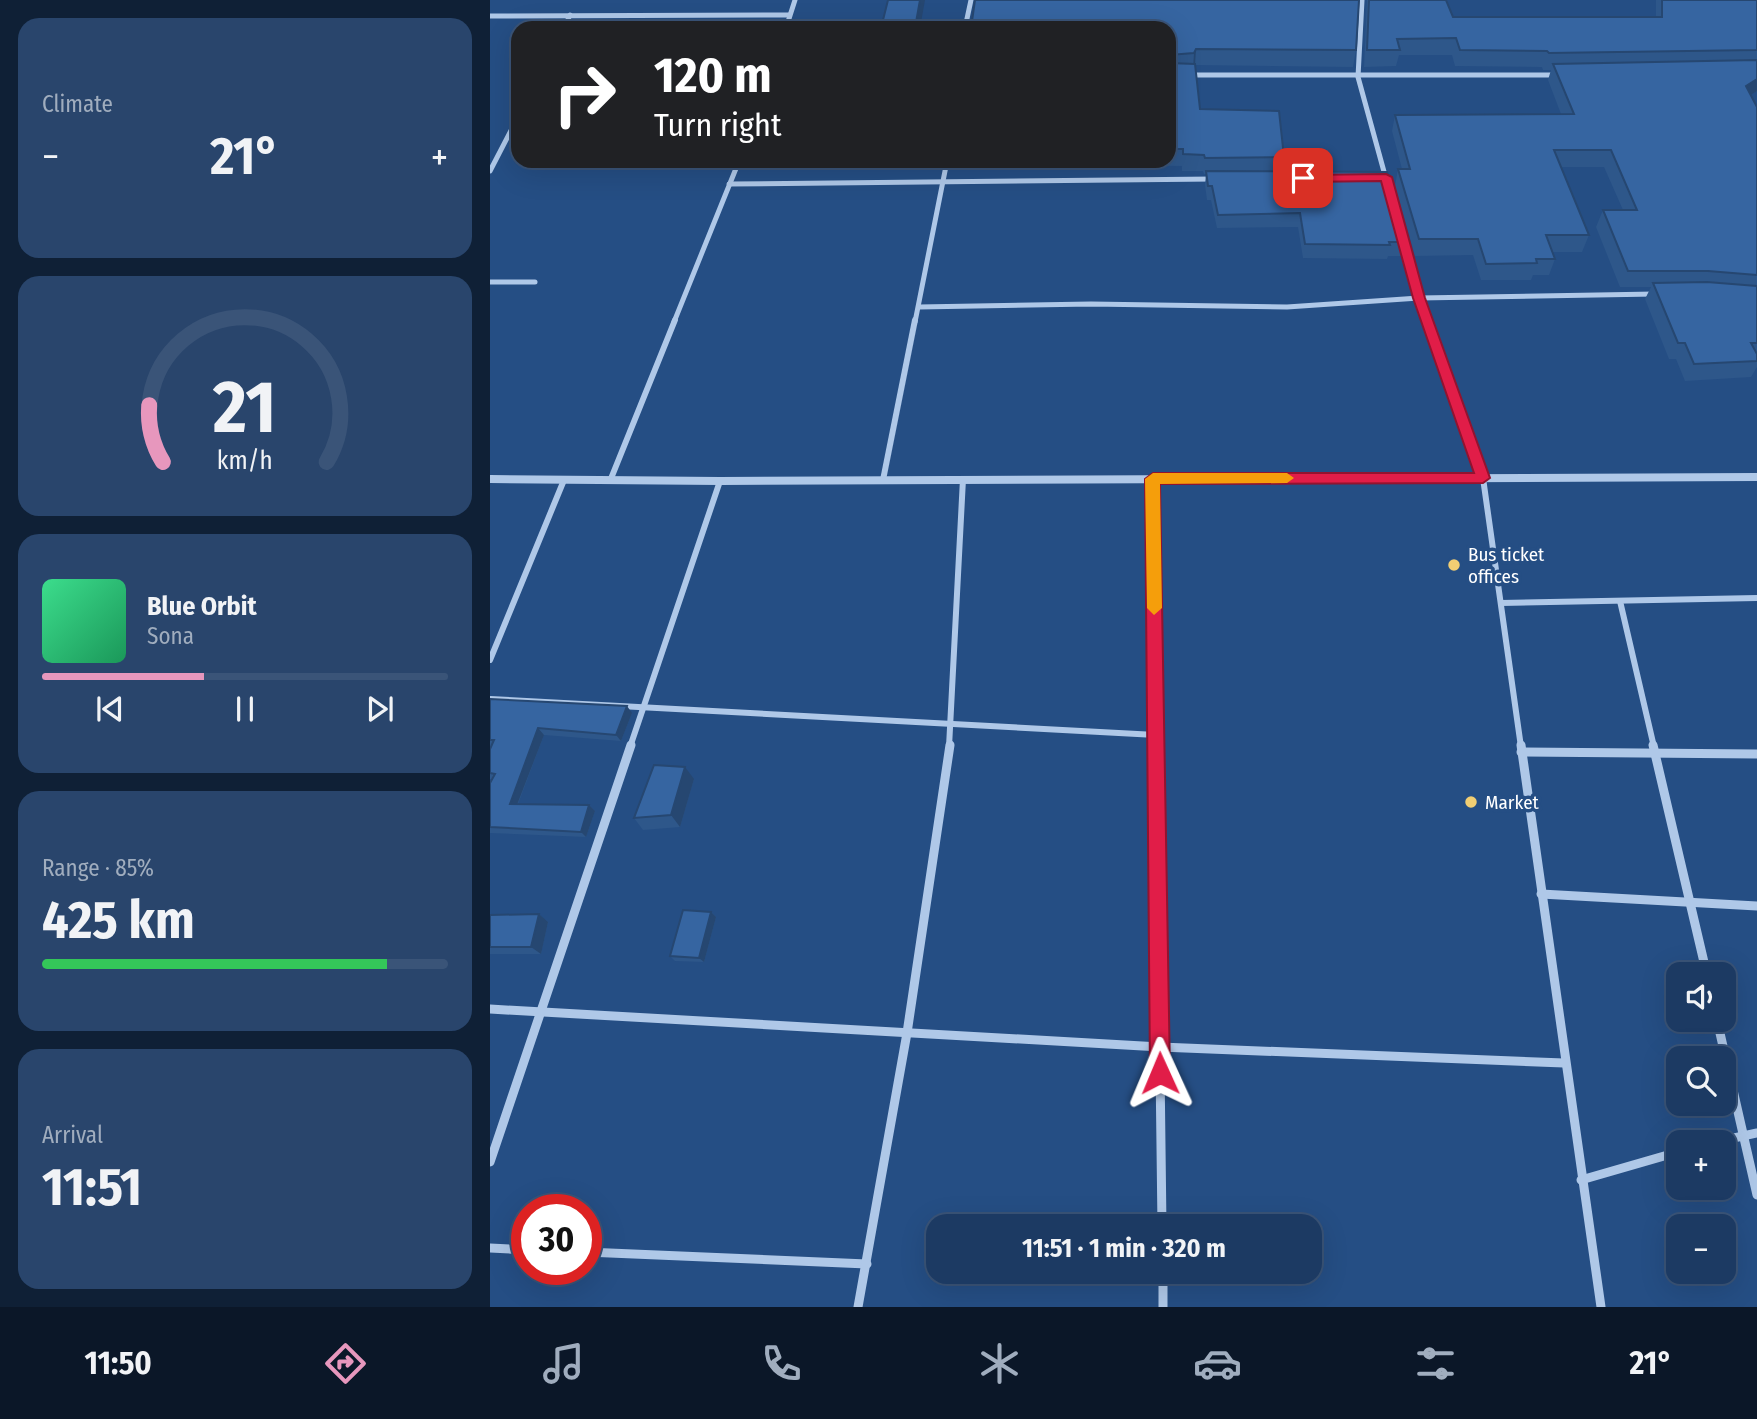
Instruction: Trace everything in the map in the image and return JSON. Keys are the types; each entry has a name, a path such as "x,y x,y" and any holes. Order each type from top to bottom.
{"street":[{"path":"788,21 795,0"},
{"path":"966,21 971,0"},
{"path":"1362,0 1358,77 1390,191"},
{"path":"490,16 789,15"},
{"path":"568,21 570,16"},
{"path":"1176,75 1560,75"},
{"path":"490,171 511,130"},
{"path":"610,481 736,168"},
{"path":"883,480 946,168"},
{"path":"1372,178 1386,177"},
{"path":"729,184 1220,179"},
{"path":"1401,231 1419,298 1483,478 1564,1063 1601,1307"},
{"path":"490,282 535,282"},
{"path":"919,307 1091,304 1287,307 1419,298 1658,294"},
{"path":"490,479 720,481 1757,477"},
{"path":"858,1307 907,1033 953,723 963,479"},
{"path":"1153,479 1162,1214"},
{"path":"490,660 564,480"},
{"path":"490,1162 720,481"},
{"path":"1500,603 1757,598"},
{"path":"1620,601 1704,962"},
{"path":"490,699 1156,734"},
{"path":"1521,752 1757,754"},
{"path":"1541,894 1757,906"},
{"path":"490,1009 540,1014 1160,1047 1564,1063"},
{"path":"1720,1032 1757,1195"},
{"path":"1736,1135 1757,1133"},
{"path":"1581,1180 1666,1155"},
{"path":"490,1248 511,1249"},
{"path":"602,1253 867,1264"},
{"path":"1163,1284 1163,1307"}],"building":[{"path":"888,0 920,0 916,21 883,21"},
{"path":"975,0 1359,0 1356,50 1196,49 1194,53 1176,54 1176,21 972,21"},
{"path":"1369,0 1446,0 1453,17 1662,17 1662,0 1757,0 1757,50 1549,53 1460,50 1456,38 1397,39 1400,50 1367,50"},
{"path":"1757,60 1757,79 1746,86 1757,107 1757,275 1708,271 1628,271 1603,210 1637,210 1611,150 1554,150 1589,235 1546,235 1555,259 1536,259 1537,263 1486,264 1478,239 1419,239 1398,169 1410,169 1395,115 1574,114 1553,64"},
{"path":"1176,63 1195,64 1200,109 1279,111 1284,157 1205,158 1204,155 1183,154 1183,149 1176,149"},
{"path":"1206,171 1387,172 1407,242 1389,242 1390,245 1305,244 1300,213 1218,215"},
{"path":"1707,282 1757,286 1757,343 1751,343 1757,354 1757,361 1694,364 1685,343 1678,343 1653,283"},
{"path":"490,699 627,706 616,735 538,728 510,804 589,805 581,832 490,827 490,783 495,774 490,773 490,749 494,740 490,740"},
{"path":"654,765 685,767 671,815 634,818"},
{"path":"683,910 711,912 699,958 670,956"},
{"path":"539,914 531,947 490,947 490,915"}],"slow traffic":[{"path":"1154,608 1153,479 1287,478"}],"place":[{"name":"Bus ticket offices","path":"1454,565"},
{"name":"Market","path":"1471,802"}],"route":[{"path":"1160,1073 1153,479 1483,478 1419,298 1386,177 1303,178"}]}
